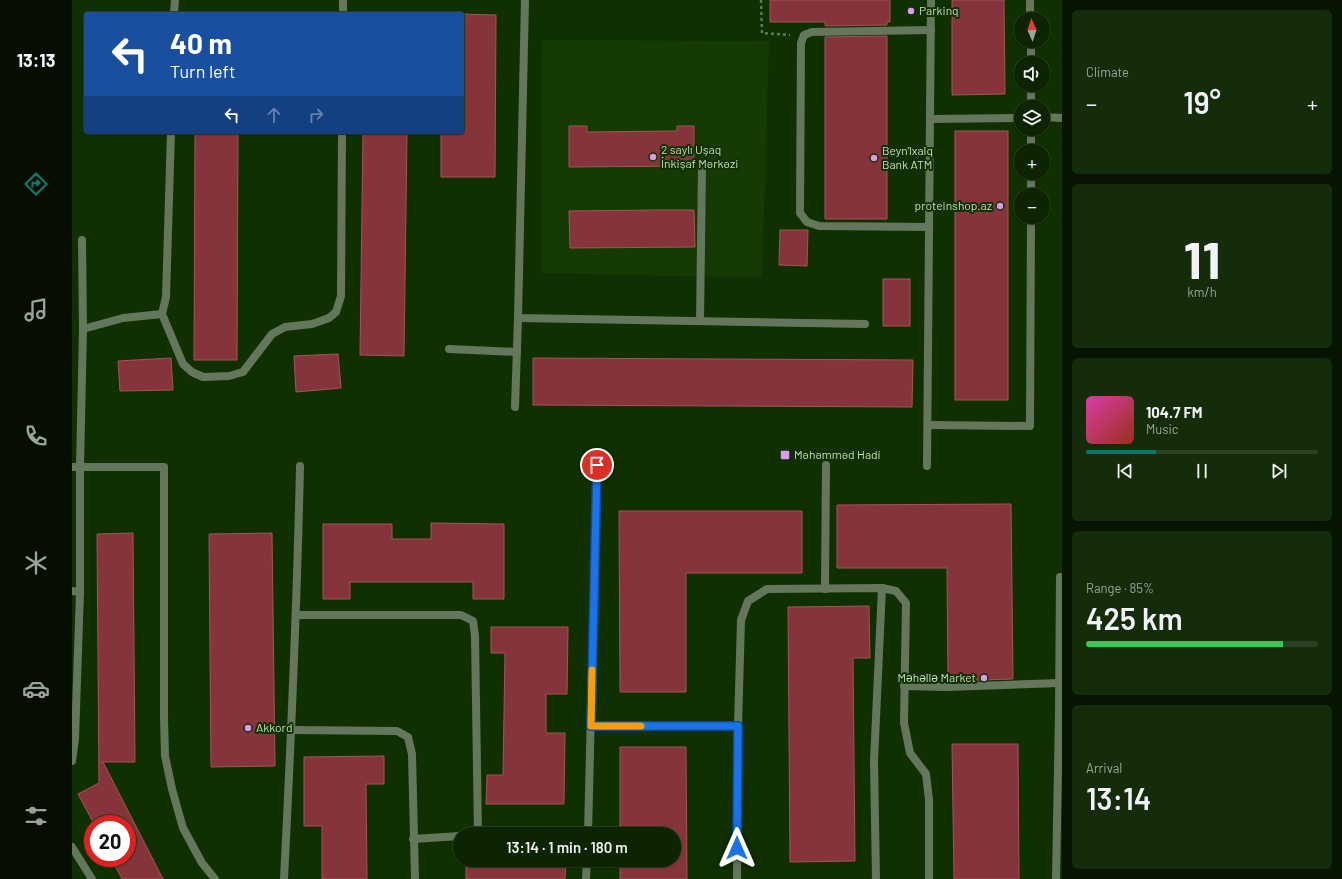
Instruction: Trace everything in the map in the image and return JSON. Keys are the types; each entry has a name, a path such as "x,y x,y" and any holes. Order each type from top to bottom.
{"street":[{"path":"174,12 175,0"},
{"path":"343,0 343,12"},
{"path":"515,407 525,0"},
{"path":"928,466 931,0"},
{"path":"1030,0 1030,12"},
{"path":"929,227 819,226 807,222 800,213 801,43 804,35 812,32 931,30"},
{"path":"930,119 1014,118"},
{"path":"1050,118 1062,118"},
{"path":"171,134 166,297 162,314 183,364 192,372 203,377 229,376 243,372 272,334 285,327 312,324 329,318 336,312 341,296 342,134"},
{"path":"700,321 702,168"},
{"path":"928,425 1030,426 1031,224"},
{"path":"72,761 75,739 76,467 83,329 82,240"},
{"path":"83,329 123,318 162,314"},
{"path":"518,318 865,324"},
{"path":"449,349 517,352"},
{"path":"589,827 597,465"},
{"path":"825,589 826,465"},
{"path":"284,879 292,730 300,466"},
{"path":"76,467 164,467 165,756 172,789 183,828 202,863 215,879"},
{"path":"1056,879 1061,712 1059,683 1060,577"},
{"path":"876,879 874,761 882,588"},
{"path":"737,879 738,726 741,620 748,601 767,589 882,588 896,591 906,603 904,723 910,753 926,774 929,800 929,879"},
{"path":"296,615 461,615 473,621 475,636 478,827"},
{"path":"904,686 946,687 1059,683"},
{"path":"591,726 738,726"},
{"path":"292,730 397,731 408,737 412,754 415,879"},
{"path":"414,839 453,836"},
{"path":"72,847 92,879"},
{"path":"586,879 587,867"}],"path":[{"path":"760,0 762,33 804,35"}],"shaded area":[{"name":"2 saylı Uşaq İnkişaf Mərkəzi","path":"542,40 769,41 762,278 541,273"}],"building":[{"path":"770,0 890,0 890,22 887,22 887,25 825,26 825,22 770,22"},
{"path":"952,0 1004,0 1005,94 952,95"},
{"path":"464,14 496,15 495,177 441,177 441,134 464,134"},
{"path":"887,36 887,219 825,219 825,37"},
{"path":"569,126 587,126 587,132 677,131 677,126 694,126 694,166 569,167"},
{"path":"955,131 1008,131 1008,400 955,400"},
{"path":"195,134 238,134 237,360 194,360"},
{"path":"363,134 407,134 404,356 360,355"},
{"path":"694,210 695,247 570,248 569,211"},
{"path":"780,230 808,230 807,266 779,265"},
{"path":"883,279 910,279 910,326 883,326"},
{"path":"338,354 341,388 296,392 294,356"},
{"path":"171,358 173,390 120,391 118,361"},
{"path":"533,358 913,360 912,407 533,405"},
{"path":"1011,504 1013,679 948,681 947,568 837,568 837,505"},
{"path":"619,511 802,511 802,573 686,573 686,692 620,692"},
{"path":"431,523 504,524 504,599 473,599 473,582 350,582 350,599 323,599 323,524 392,524 392,539 431,539"},
{"path":"133,533 135,762 103,762 130,815 89,815 78,794 99,783 97,534"},
{"path":"272,533 275,766 211,767 209,534"},
{"path":"869,606 870,658 853,658 855,861 790,862 788,607"},
{"path":"491,627 568,627 567,694 546,694 546,733 565,733 564,804 486,804 487,775 503,775 505,653 491,653"},
{"path":"952,744 1018,744 1019,879 954,879"},
{"path":"620,747 686,747 687,879 620,879 620,867 681,867 681,827 620,827"},
{"path":"384,756 384,784 366,784 367,879 322,879 322,826 304,826 304,757"},
{"path":"136,826 163,879 122,879 116,867 136,867"},
{"path":"466,867 566,867 565,879 466,879"}],"slow traffic":[{"path":"592,670 591,726 641,726"}],"place":[{"name":"Parkinq","path":"911,11"},
{"name":"2 saylı Uşaq İnkişaf Mərkəzi","path":"653,157"},
{"name":"Beyn'lxalq Bank ATM","path":"874,158"},
{"name":"proteinshop.az","path":"1000,206"},
{"name":"Məhəmməd Hadi","path":"785,455"},
{"name":"Mәhәllә Market","path":"984,678"},
{"name":"Akkord","path":"248,728"}],"route":[{"path":"597,465 591,726 738,726 737,848"}]}
